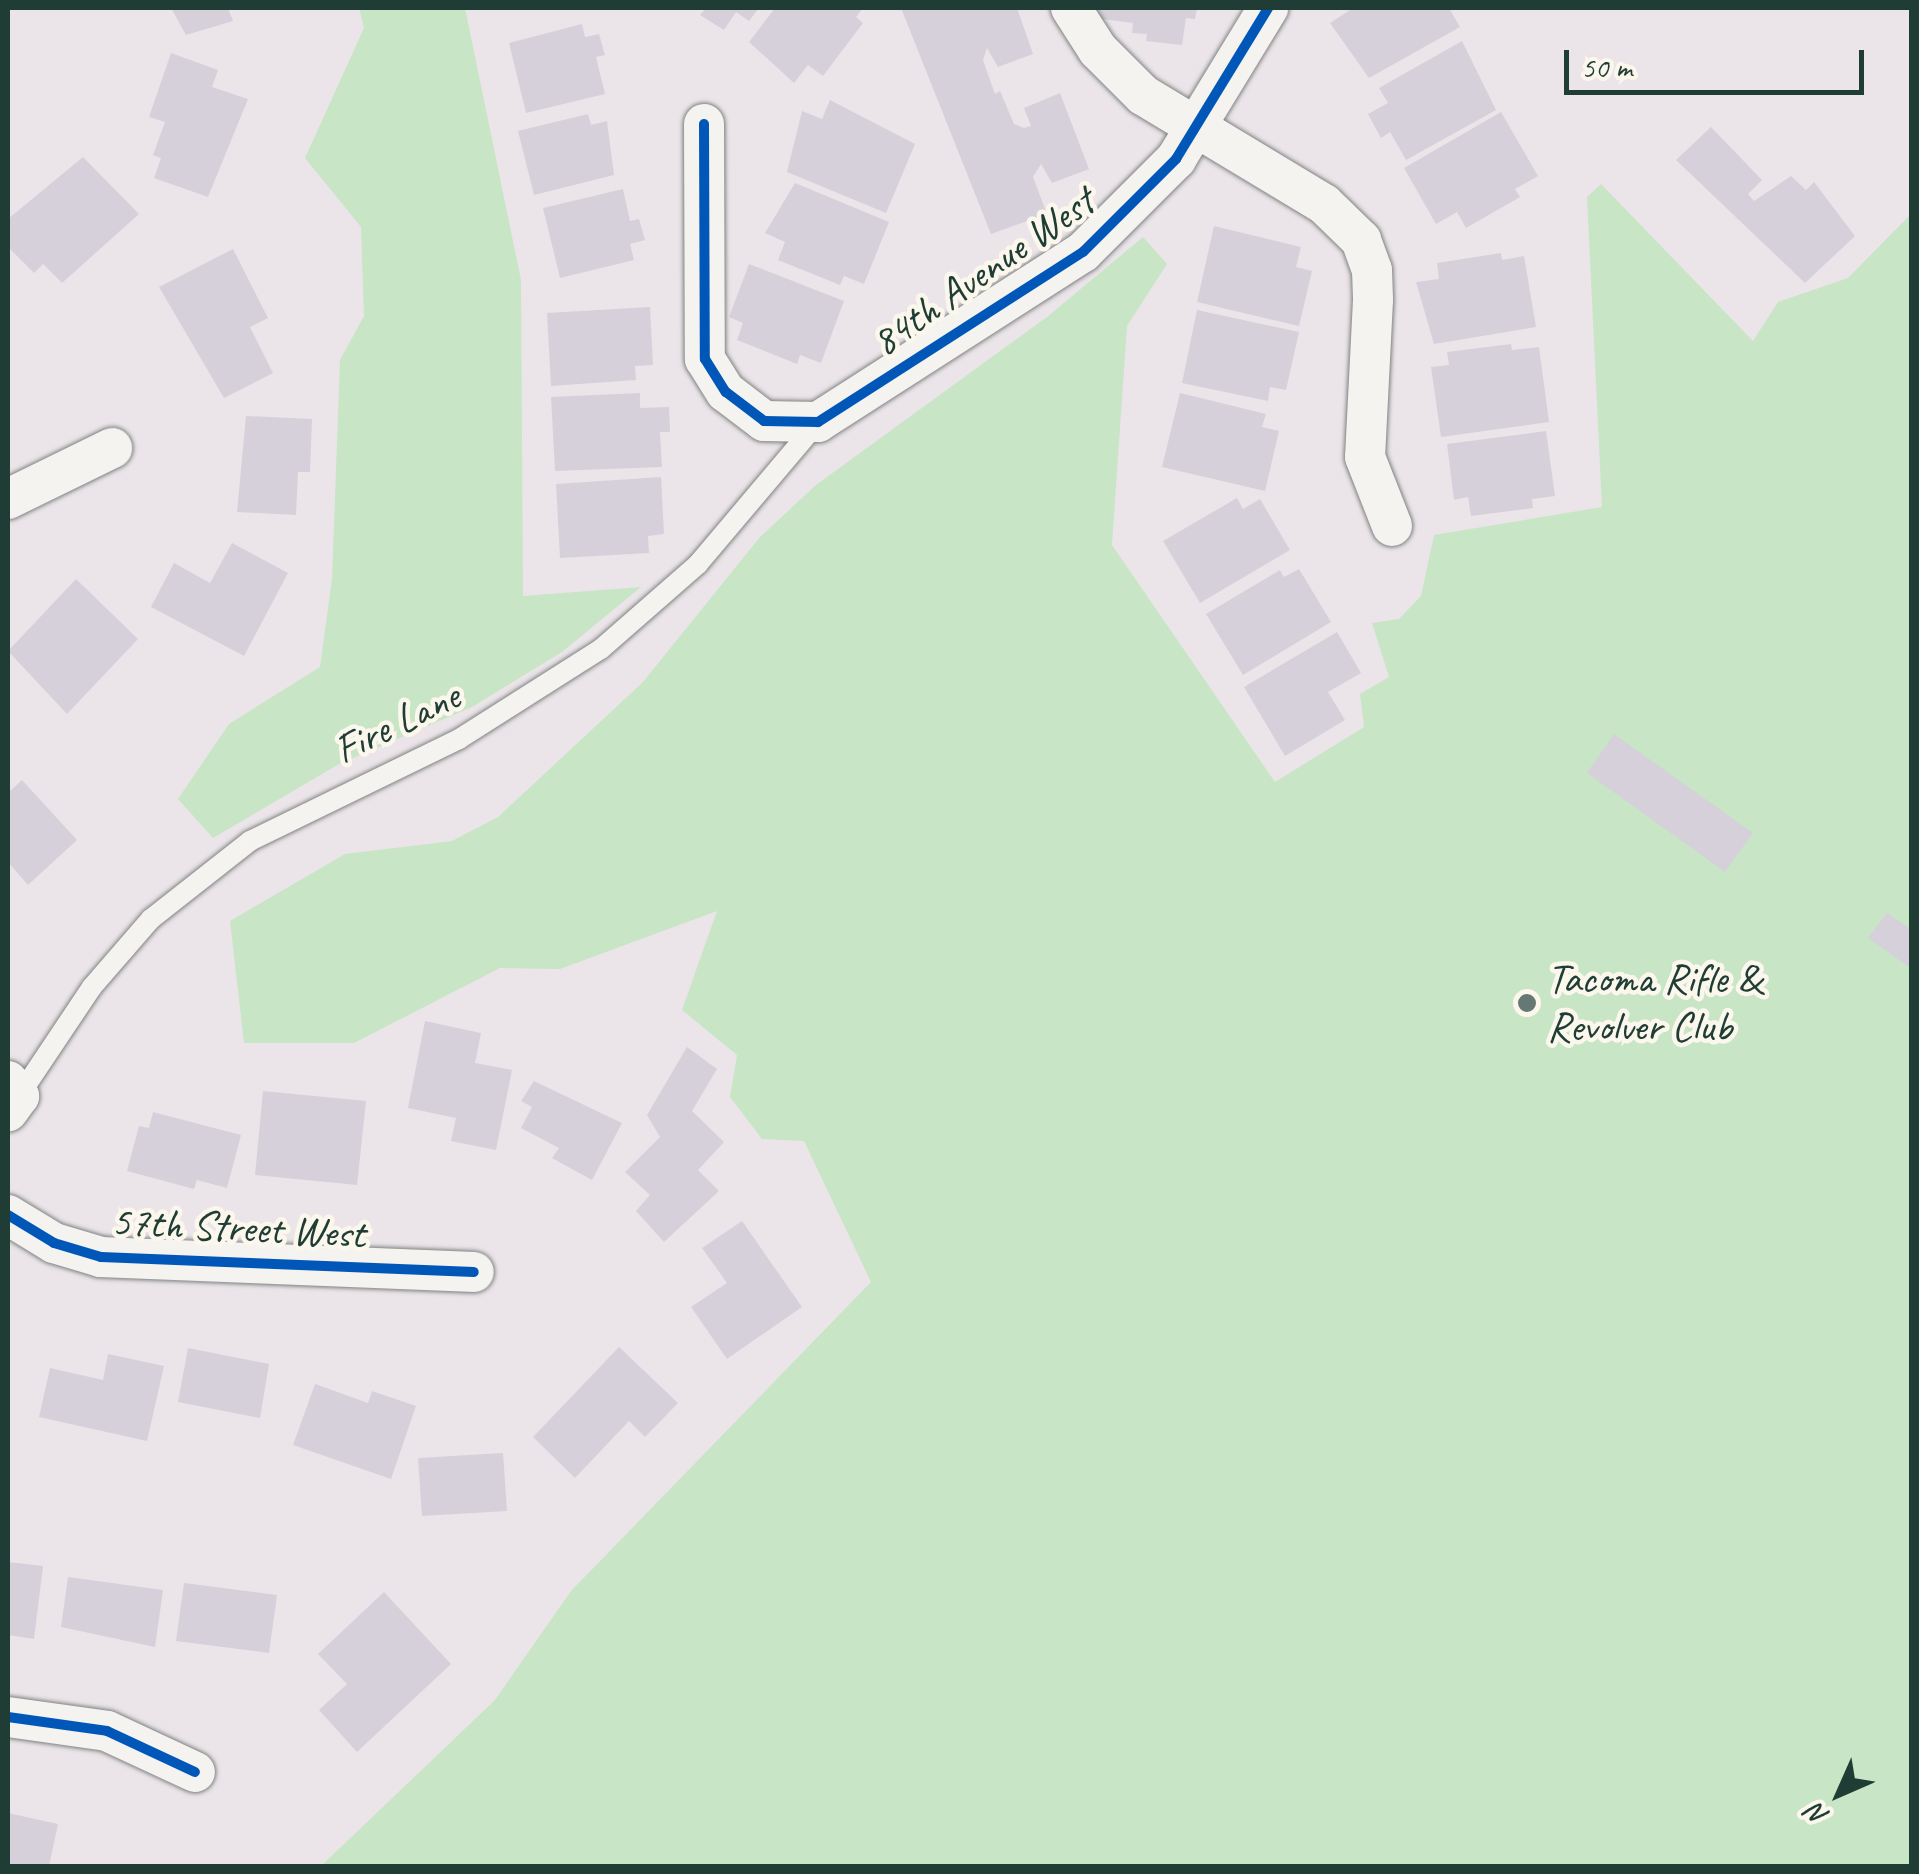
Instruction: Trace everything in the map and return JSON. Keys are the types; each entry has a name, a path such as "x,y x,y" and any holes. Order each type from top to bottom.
{"street":[{"path":"1071,8 1098,50 1143,95 1194,130 1324,204 1361,240 1373,286 1365,457 1392,526"},
{"name":"84th Avenue West","path":"818,422 1083,252 1176,159 1268,8"},
{"path":"704,124 705,359 726,392 764,421 818,422"},
{"path":"8,499 112,448"},
{"name":"57th Street West","path":"8,1215 54,1242 101,1257 474,1272"},
{"path":"8,1717 106,1731 195,1772"}],"lane":[{"name":"Fire Lane","path":"11,1096 92,988 151,919 250,841 459,739 600,649 698,564 818,422"}],"green space":[{"path":"359,8 465,8 521,280 523,596 641,587 562,652 472,707 339,764 213,838 178,799 229,724 320,667 332,579 340,360 364,316 361,227 305,158 364,28"},
{"name":"Tacoma Rifle & Revolver Club","path":"1601,184 1753,341 1778,302 1848,278 1911,214 1911,1866 321,1866 495,1700 571,1591 871,1282 804,1141 762,1139 730,1097 737,1055 682,1010 717,911 560,969 500,968 354,1043 244,1043 230,921 345,854 452,841 498,817 643,682 760,537 816,485 1047,317 1143,237 1167,264 1127,326 1112,545 1275,782 1364,727 1360,694 1389,677 1372,623 1399,619 1421,596 1434,535 1602,507 1587,197"}],"building":[{"path":"171,8 228,8 233,21 186,35"},
{"path":"706,8 759,8 749,21 736,12 724,30 700,15"},
{"path":"775,8 863,8 856,17 863,23 823,76 808,65 794,83 749,42"},
{"path":"901,8 1017,8 1033,54 998,67 987,48 983,60 995,94 1000,91 1014,124 1024,128 1031,126 1024,108 1060,93 1089,169 1052,183 1041,164 1033,177 1047,214 991,234"},
{"path":"1096,8 1197,8 1195,19 1186,18 1182,45 1146,41 1147,34 1132,33 1133,23 1095,18"},
{"path":"1353,8 1449,8 1460,27 1369,78 1330,23"},
{"path":"582,24 585,37 599,34 605,55 596,57 605,94 526,113 509,43"},
{"path":"1462,41 1496,110 1406,160 1390,132 1381,138 1368,114 1388,103 1379,88"},
{"path":"171,53 218,70 212,87 248,99 208,197 154,178 161,158 153,155 165,122 149,117"},
{"path":"830,100 915,144 886,213 787,172 802,111 822,119"},
{"path":"1501,112 1538,176 1515,189 1520,197 1466,228 1457,212 1436,224 1404,168"},
{"path":"588,114 591,125 607,121 614,175 534,195 518,131"},
{"path":"1711,127 1762,180 1748,194 1754,201 1791,176 1806,190 1814,182 1855,236 1805,283 1676,160"},
{"path":"83,157 139,214 62,283 43,264 34,273 8,247 8,219"},
{"path":"795,183 889,222 864,284 844,276 840,285 778,260 785,242 765,233"},
{"path":"623,189 630,221 639,219 645,240 630,244 634,260 560,278 543,208"},
{"path":"1214,226 1301,247 1296,267 1312,271 1299,326 1197,302"},
{"path":"233,249 268,318 250,327 273,373 224,398 159,287"},
{"path":"1501,253 1502,260 1524,256 1536,327 1434,344 1416,282 1439,279 1437,263"},
{"path":"749,264 844,301 821,363 800,355 797,364 737,340 743,323 729,317"},
{"path":"650,307 653,365 635,366 636,380 551,386 547,313"},
{"path":"1197,310 1299,332 1286,390 1270,387 1268,401 1182,383"},
{"path":"1511,344 1512,350 1539,347 1549,422 1441,437 1431,367 1449,365 1447,352"},
{"path":"640,393 640,408 669,407 670,432 660,432 662,467 555,471 551,397"},
{"path":"1180,393 1266,414 1262,427 1279,431 1265,491 1162,467"},
{"path":"246,416 312,419 310,472 298,472 296,515 237,512"},
{"path":"1546,431 1555,496 1532,499 1533,508 1471,516 1468,497 1454,500 1447,444"},
{"path":"661,477 664,534 648,536 649,553 560,558 556,484"},
{"path":"1237,498 1243,509 1260,499 1290,550 1200,603 1163,541"},
{"path":"232,543 288,573 244,656 151,607 174,563 210,583"},
{"path":"1299,569 1331,622 1243,675 1206,614 1280,570 1284,577"},
{"path":"76,579 138,639 67,714 8,651"},
{"path":"1337,632 1361,673 1328,692 1345,720 1285,756 1244,687"},
{"path":"1614,734 1753,833 1725,872 1587,773"},
{"path":"22,780 77,840 28,885 8,862 8,793"},
{"path":"1887,913 1912,930 1912,969 1868,938"},
{"path":"425,1021 481,1033 475,1063 512,1070 496,1150 451,1141 456,1118 408,1108"},
{"path":"687,1047 717,1069 692,1111 724,1142 698,1170 719,1191 664,1242 636,1211 650,1195 625,1172 660,1137 647,1115"},
{"path":"534,1081 622,1123 592,1180 552,1158 559,1148 521,1128 532,1107 521,1101"},
{"path":"263,1091 366,1101 357,1185 255,1175"},
{"path":"153,1112 241,1135 227,1188 197,1180 194,1189 127,1171 139,1126 149,1128"},
{"path":"742,1221 802,1307 727,1359 691,1307 727,1283 702,1248"},
{"path":"619,1347 678,1403 645,1437 629,1421 575,1478 533,1437"},
{"path":"188,1348 269,1364 260,1418 178,1402"},
{"path":"108,1354 164,1366 147,1441 39,1417 50,1368 103,1380"},
{"path":"315,1384 368,1403 372,1391 416,1406 391,1479 293,1445"},
{"path":"503,1453 507,1511 422,1516 418,1458"},
{"path":"8,1562 43,1566 34,1639 8,1635"},
{"path":"68,1577 163,1590 155,1647 61,1627"},
{"path":"184,1583 277,1595 269,1653 176,1641"},
{"path":"384,1592 451,1664 357,1752 319,1710 347,1684 318,1654"},
{"path":"8,1813 58,1824 49,1866 8,1866"}],"cycle path":[{"path":"704,124 705,359 726,392 764,421 818,422 1083,252 1176,159 1268,8"},
{"path":"8,1215 54,1243 101,1257 474,1272"},
{"path":"8,1717 107,1731 195,1772"}],"place":[{"name":"Tacoma Rifle & Revolver Club","path":"1527,1003"}]}
